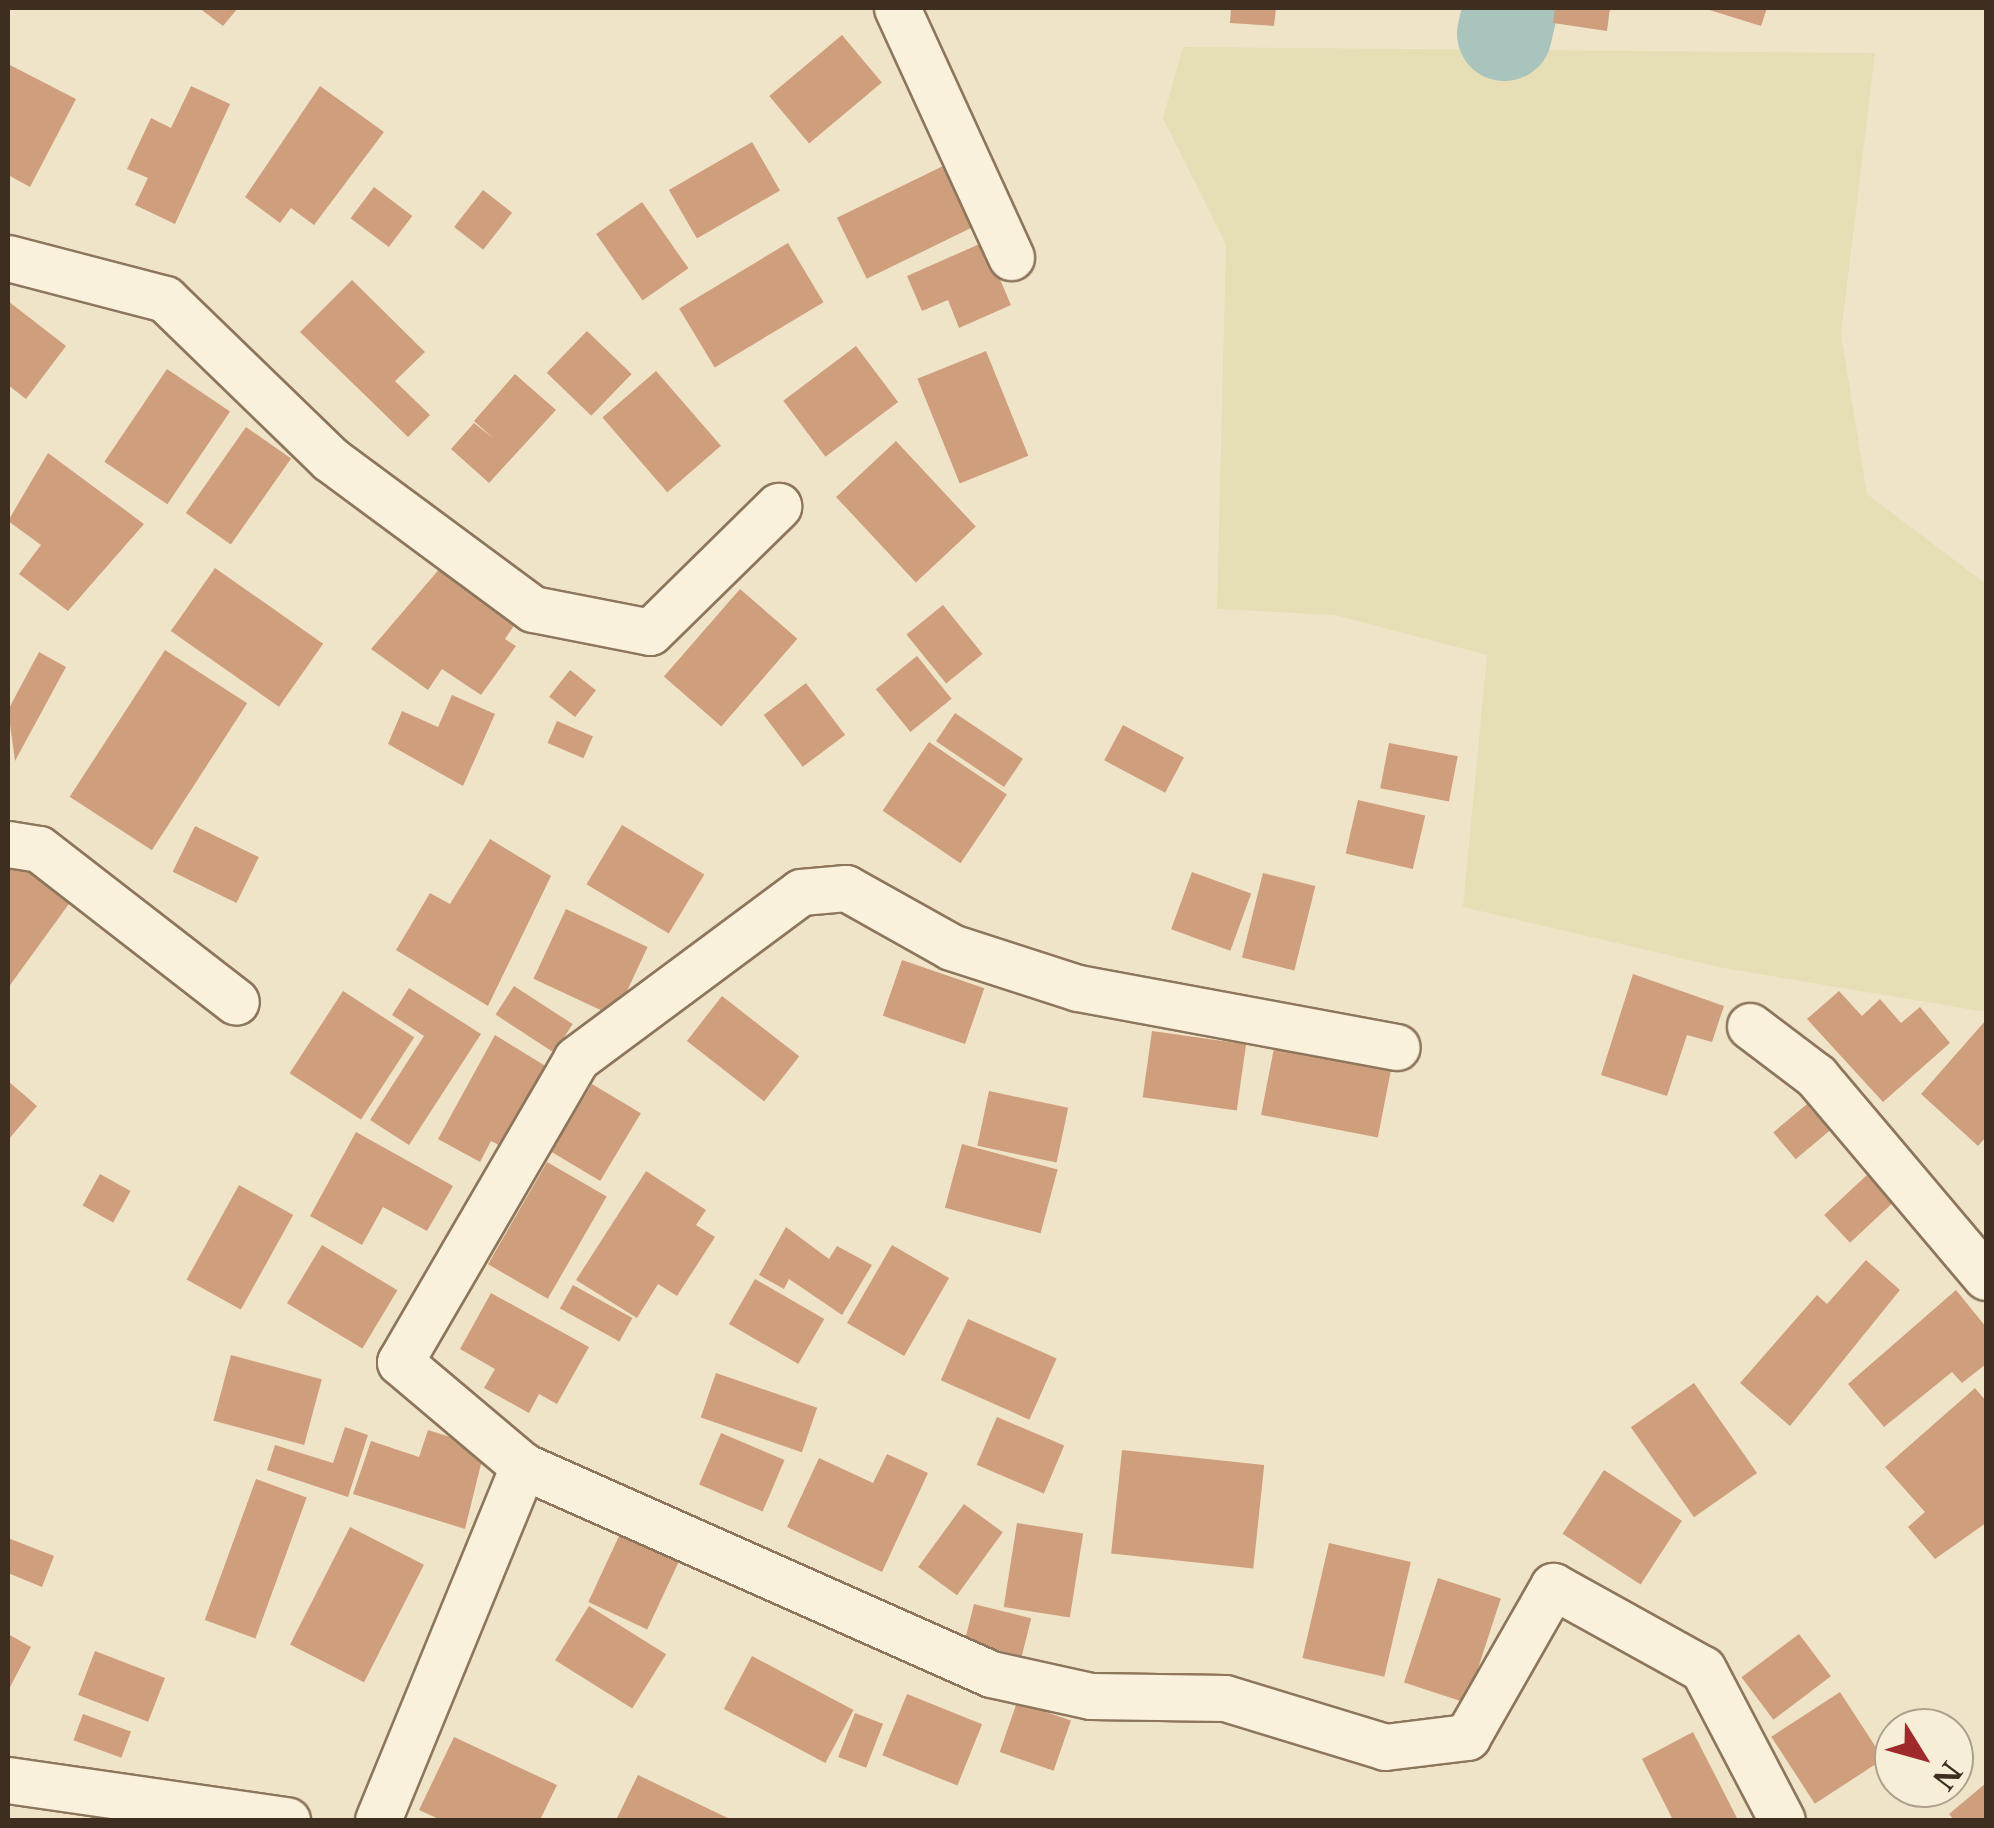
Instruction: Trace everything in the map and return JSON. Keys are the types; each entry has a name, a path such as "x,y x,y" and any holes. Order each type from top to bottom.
{"street":[{"path":"897,8 1012,256"},
{"path":"8,258 165,299 330,459 533,609 650,632 778,506"},
{"path":"8,844 40,848 236,1002"},
{"path":"1397,1047 1078,988 951,947 846,888 801,892 576,1060 400,1362 523,1466 991,1674 1091,1696 1225,1698 1386,1747 1467,1737 1554,1586 1702,1669 1782,1820"},
{"path":"1750,1026 1816,1076 1986,1277"},
{"path":"378,1820 523,1466"},
{"path":"8,1780 287,1820"}],"shaded area":[{"path":"1183,47 1875,53 1841,334 1867,494 1986,584 1986,1012 1723,968 1463,907 1487,655 1335,615 1217,609 1226,245 1163,118"}],"building":[{"path":"199,8 238,8 223,26"},
{"path":"1231,8 1276,8 1274,26 1230,23"},
{"path":"1555,8 1610,8 1607,31 1553,23"},
{"path":"1703,8 1767,8 1761,26"},
{"path":"842,35 882,82 809,144 769,96"},
{"path":"8,64 76,99 30,187 8,175"},
{"path":"191,86 230,104 175,224 135,205 148,178 127,169 151,118 171,128"},
{"path":"320,86 384,132 314,225 291,208 280,223 245,197"},
{"path":"752,142 780,190 697,238 669,190"},
{"path":"943,166 973,227 867,279 837,218"},
{"path":"374,187 412,216 389,247 351,218"},
{"path":"483,190 512,213 483,250 454,227"},
{"path":"642,202 688,268 643,300 596,234"},
{"path":"984,242 1011,305 959,328 948,300 922,311 907,276"},
{"path":"788,243 824,302 715,368 679,308"},
{"path":"352,280 425,352 395,381 430,415 408,437 300,332"},
{"path":"8,301 66,346 26,399 8,385"},
{"path":"587,331 632,374 591,416 547,373"},
{"path":"856,346 898,402 825,457 783,401"},
{"path":"986,351 1028,456 960,483 917,379"},
{"path":"167,369 230,411 167,504 104,462"},
{"path":"656,371 721,446 667,492 602,418"},
{"path":"515,374 556,410 489,483 451,449 474,423 494,439 474,421"},
{"path":"246,427 291,459 231,545 186,513"},
{"path":"896,441 976,527 916,582 836,497"},
{"path":"48,453 144,524 68,611 19,574 41,545 8,521"},
{"path":"441,567 517,621 505,639 516,646 481,695 442,669 428,690 371,649"},
{"path":"215,568 323,644 279,707 171,631"},
{"path":"740,589 797,639 721,726 664,677"},
{"path":"943,605 983,654 946,684 906,635"},
{"path":"165,650 247,703 152,850 70,797"},
{"path":"39,652 66,667 15,761 8,710"},
{"path":"917,656 952,699 910,732 876,689"},
{"path":"570,670 596,690 575,717 549,697"},
{"path":"806,683 845,735 803,767 764,715"},
{"path":"452,695 495,714 463,786 388,744 402,711 438,727"},
{"path":"955,713 1023,759 1004,787 936,741"},
{"path":"557,721 593,736 584,758 548,743"},
{"path":"1123,725 1184,757 1165,793 1104,760"},
{"path":"929,742 1007,795 961,863 883,811"},
{"path":"1389,743 1458,756 1449,802 1380,788"},
{"path":"1358,800 1425,816 1413,869 1346,854"},
{"path":"622,825 704,874 669,934 586,884"},
{"path":"195,826 259,857 236,903 173,872"},
{"path":"490,839 551,876 488,1006 396,950 430,893 450,904"},
{"path":"8,855 71,901 8,988"},
{"path":"1192,872 1251,894 1230,951 1171,929"},
{"path":"1263,873 1315,886 1294,970 1242,957"},
{"path":"566,909 648,947 615,1017 533,979"},
{"path":"902,960 984,988 965,1044 883,1016"},
{"path":"1633,974 1724,1006 1712,1042 1687,1035 1667,1096 1601,1075"},
{"path":"514,986 573,1024 554,1053 495,1015"},
{"path":"409,988 481,1034 409,1145 370,1120 424,1036 392,1015"},
{"path":"343,991 414,1037 361,1119 290,1073"},
{"path":"1839,991 1862,1016 1880,999 1901,1023 1920,1007 1950,1043 1883,1102 1807,1019"},
{"path":"722,996 799,1056 764,1101 687,1041"},
{"path":"1986,1020 1986,1137 1978,1146 1921,1094"},
{"path":"1152,1031 1246,1044 1237,1111 1143,1097"},
{"path":"495,1035 552,1070 508,1150 491,1141 480,1162 438,1139"},
{"path":"1274,1048 1391,1071 1378,1137 1261,1115"},
{"path":"8,1081 37,1106 8,1140"},
{"path":"592,1084 641,1113 600,1181 551,1152"},
{"path":"989,1091 1068,1108 1057,1163 977,1146"},
{"path":"1813,1099 1835,1126 1796,1159 1773,1132"},
{"path":"356,1132 453,1186 427,1231 383,1207 362,1245 310,1216"},
{"path":"962,1144 1058,1170 1041,1233 945,1208"},
{"path":"547,1162 607,1196 548,1299 488,1264"},
{"path":"646,1171 706,1210 696,1225 715,1237 677,1296 658,1284 637,1318 576,1280"},
{"path":"100,1174 131,1191 113,1222 83,1205"},
{"path":"1868,1174 1894,1202 1850,1243 1824,1215"},
{"path":"239,1185 293,1215 241,1310 187,1279"},
{"path":"786,1227 829,1259 837,1246 872,1265 842,1315 789,1279 784,1289 759,1275"},
{"path":"322,1245 397,1290 362,1349 287,1303"},
{"path":"892,1245 949,1278 904,1356 847,1323"},
{"path":"1866,1260 1900,1290 1790,1426 1740,1383 1817,1295 1827,1304"},
{"path":"755,1279 824,1319 798,1364 729,1324"},
{"path":"573,1285 632,1318 619,1342 560,1309"},
{"path":"1956,1290 1986,1327 1986,1364 1962,1383 1952,1372 1884,1427 1848,1384"},
{"path":"491,1293 589,1347 557,1404 539,1394 529,1413 484,1388 495,1369 460,1349"},
{"path":"968,1319 1057,1358 1029,1420 941,1380"},
{"path":"231,1355 322,1379 304,1445 213,1421"},
{"path":"716,1373 817,1408 802,1452 701,1417"},
{"path":"1694,1383 1757,1473 1694,1517 1631,1427"},
{"path":"1975,1388 1986,1401 1986,1523 1935,1559 1908,1527 1925,1512 1885,1467"},
{"path":"997,1417 1064,1446 1044,1493 977,1465"},
{"path":"345,1427 368,1435 348,1497 267,1470 275,1445 333,1463"},
{"path":"428,1430 485,1448 465,1529 353,1494 371,1441 419,1457"},
{"path":"721,1433 785,1460 763,1512 699,1485"},
{"path":"1122,1450 1264,1465 1253,1568 1111,1553"},
{"path":"887,1454 928,1473 882,1572 787,1527 819,1458 873,1483"},
{"path":"1604,1470 1682,1521 1641,1584 1563,1534"},
{"path":"256,1479 307,1497 255,1638 205,1620"},
{"path":"964,1504 1003,1532 957,1595 918,1567"},
{"path":"1017,1523 1083,1533 1070,1617 1004,1607"},
{"path":"350,1527 424,1565 364,1682 290,1645"},
{"path":"620,1534 679,1561 647,1629 588,1602"},
{"path":"8,1538 54,1556 42,1587 8,1573"},
{"path":"1329,1543 1411,1562 1384,1677 1302,1658"},
{"path":"1438,1578 1501,1598 1467,1703 1404,1683"},
{"path":"974,1604 1031,1618 1022,1656 965,1642"},
{"path":"589,1606 666,1654 632,1708 555,1660"},
{"path":"8,1634 31,1647 8,1691"},
{"path":"1799,1634 1831,1676 1773,1720 1741,1677"},
{"path":"95,1651 165,1678 148,1722 78,1695"},
{"path":"752,1656 854,1710 825,1763 724,1709"},
{"path":"1840,1692 1874,1744 1874,1765 1815,1804 1771,1737"},
{"path":"907,1694 982,1724 957,1786 882,1755"},
{"path":"1017,1702 1071,1721 1054,1771 1000,1752"},
{"path":"855,1713 883,1724 866,1768 838,1757"},
{"path":"83,1714 131,1731 121,1758 73,1740"},
{"path":"1693,1732 1738,1820 1673,1820 1642,1759"},
{"path":"454,1737 557,1785 540,1820 441,1820 419,1810"},
{"path":"638,1775 732,1820 616,1820"},
{"path":"1986,1783 1986,1820 1954,1820 1949,1814 1956,1808 1974,1808 1974,1793"}],"waterway":[{"path":"1504,33 1510,8"}]}
